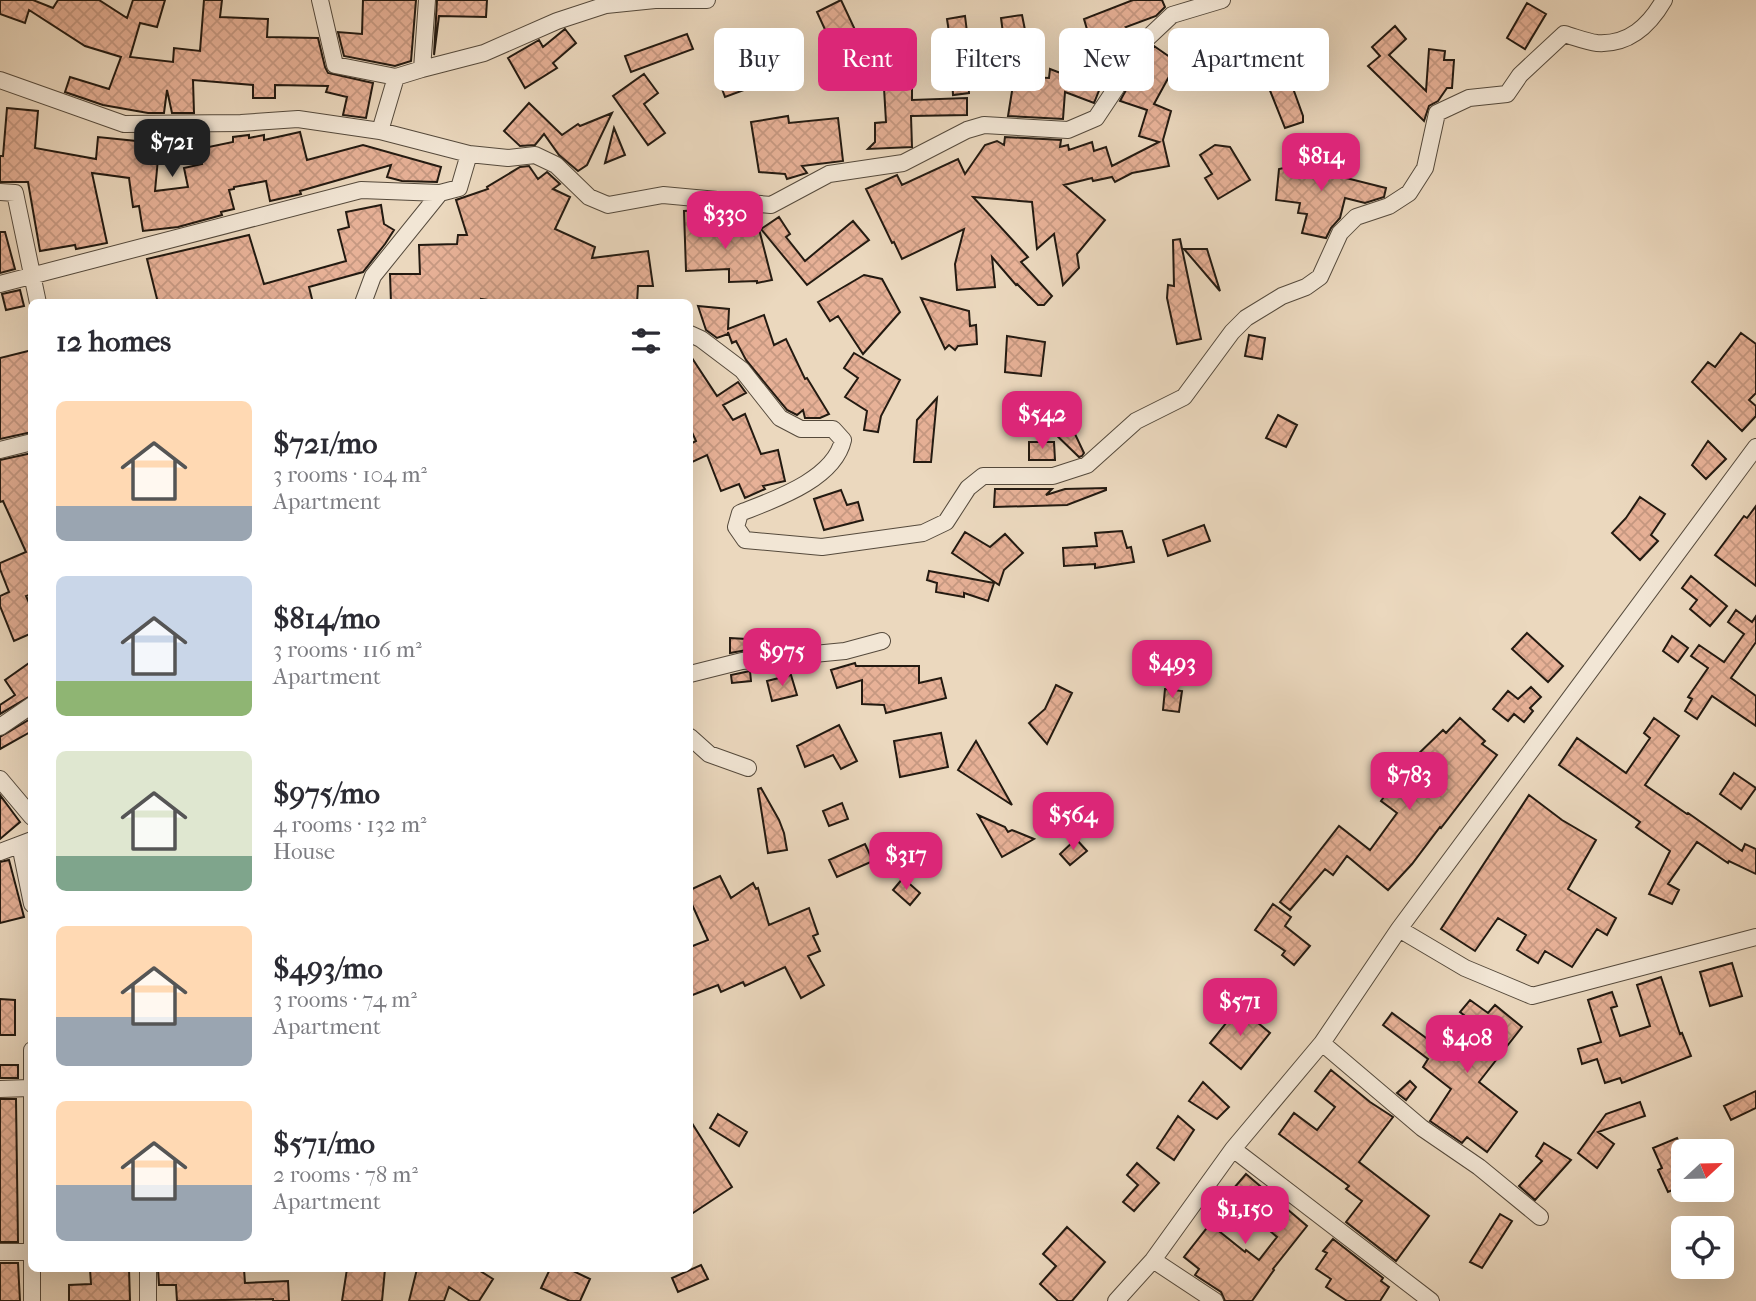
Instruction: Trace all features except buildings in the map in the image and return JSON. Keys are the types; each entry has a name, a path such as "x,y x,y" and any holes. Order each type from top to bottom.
{"street":[{"path":"320,0 335,65 396,77 484,53 558,21 606,5 707,0"},
{"path":"422,69 427,0"},
{"path":"0,80 124,124 241,123 298,119 380,131 468,154 508,158 535,155 556,165 589,197 608,205 663,195 771,205 829,174 903,163 967,130 984,125 1068,130 1096,117 1116,88 1138,47 1172,15 1222,0"},
{"path":"693,335 743,370 780,418 800,429 833,429 842,440 840,452 824,471 785,495 740,513 736,527 745,540 822,547 923,533 946,522 968,488 983,476 1053,476 1087,465 1136,421 1184,397 1231,332 1246,318 1320,277 1340,233 1356,218 1389,206 1409,193 1425,168 1437,113 1469,98 1507,93 1520,75 1564,34 1597,43 1633,37 1654,16 1664,0"},
{"path":"380,131 396,77"},
{"path":"0,284 362,190 440,193 459,188 468,154"},
{"path":"0,192 15,193 37,299"},
{"path":"364,299 373,276 440,193"},
{"path":"0,450 28,443"},
{"path":"1116,1301 1153,1260 1233,1149 1322,1043 1399,929 1756,447"},
{"path":"693,673 742,661 845,651 882,641"},
{"path":"0,727 28,708"},
{"path":"693,740 709,754 748,768"},
{"path":"0,779 28,812"},
{"path":"0,852 26,843 28,863"},
{"path":"1399,929 1465,968 1532,996 1756,937"},
{"path":"1322,1043 1422,1128 1479,1167 1540,1217"},
{"path":"0,1089 28,1088"},
{"path":"1233,1149 1431,1301"},
{"path":"0,1252 28,1252"},
{"path":"1153,1260 1215,1301"},
{"path":"31,1272 32,1301"},
{"path":"148,1272 148,1301"}]}
